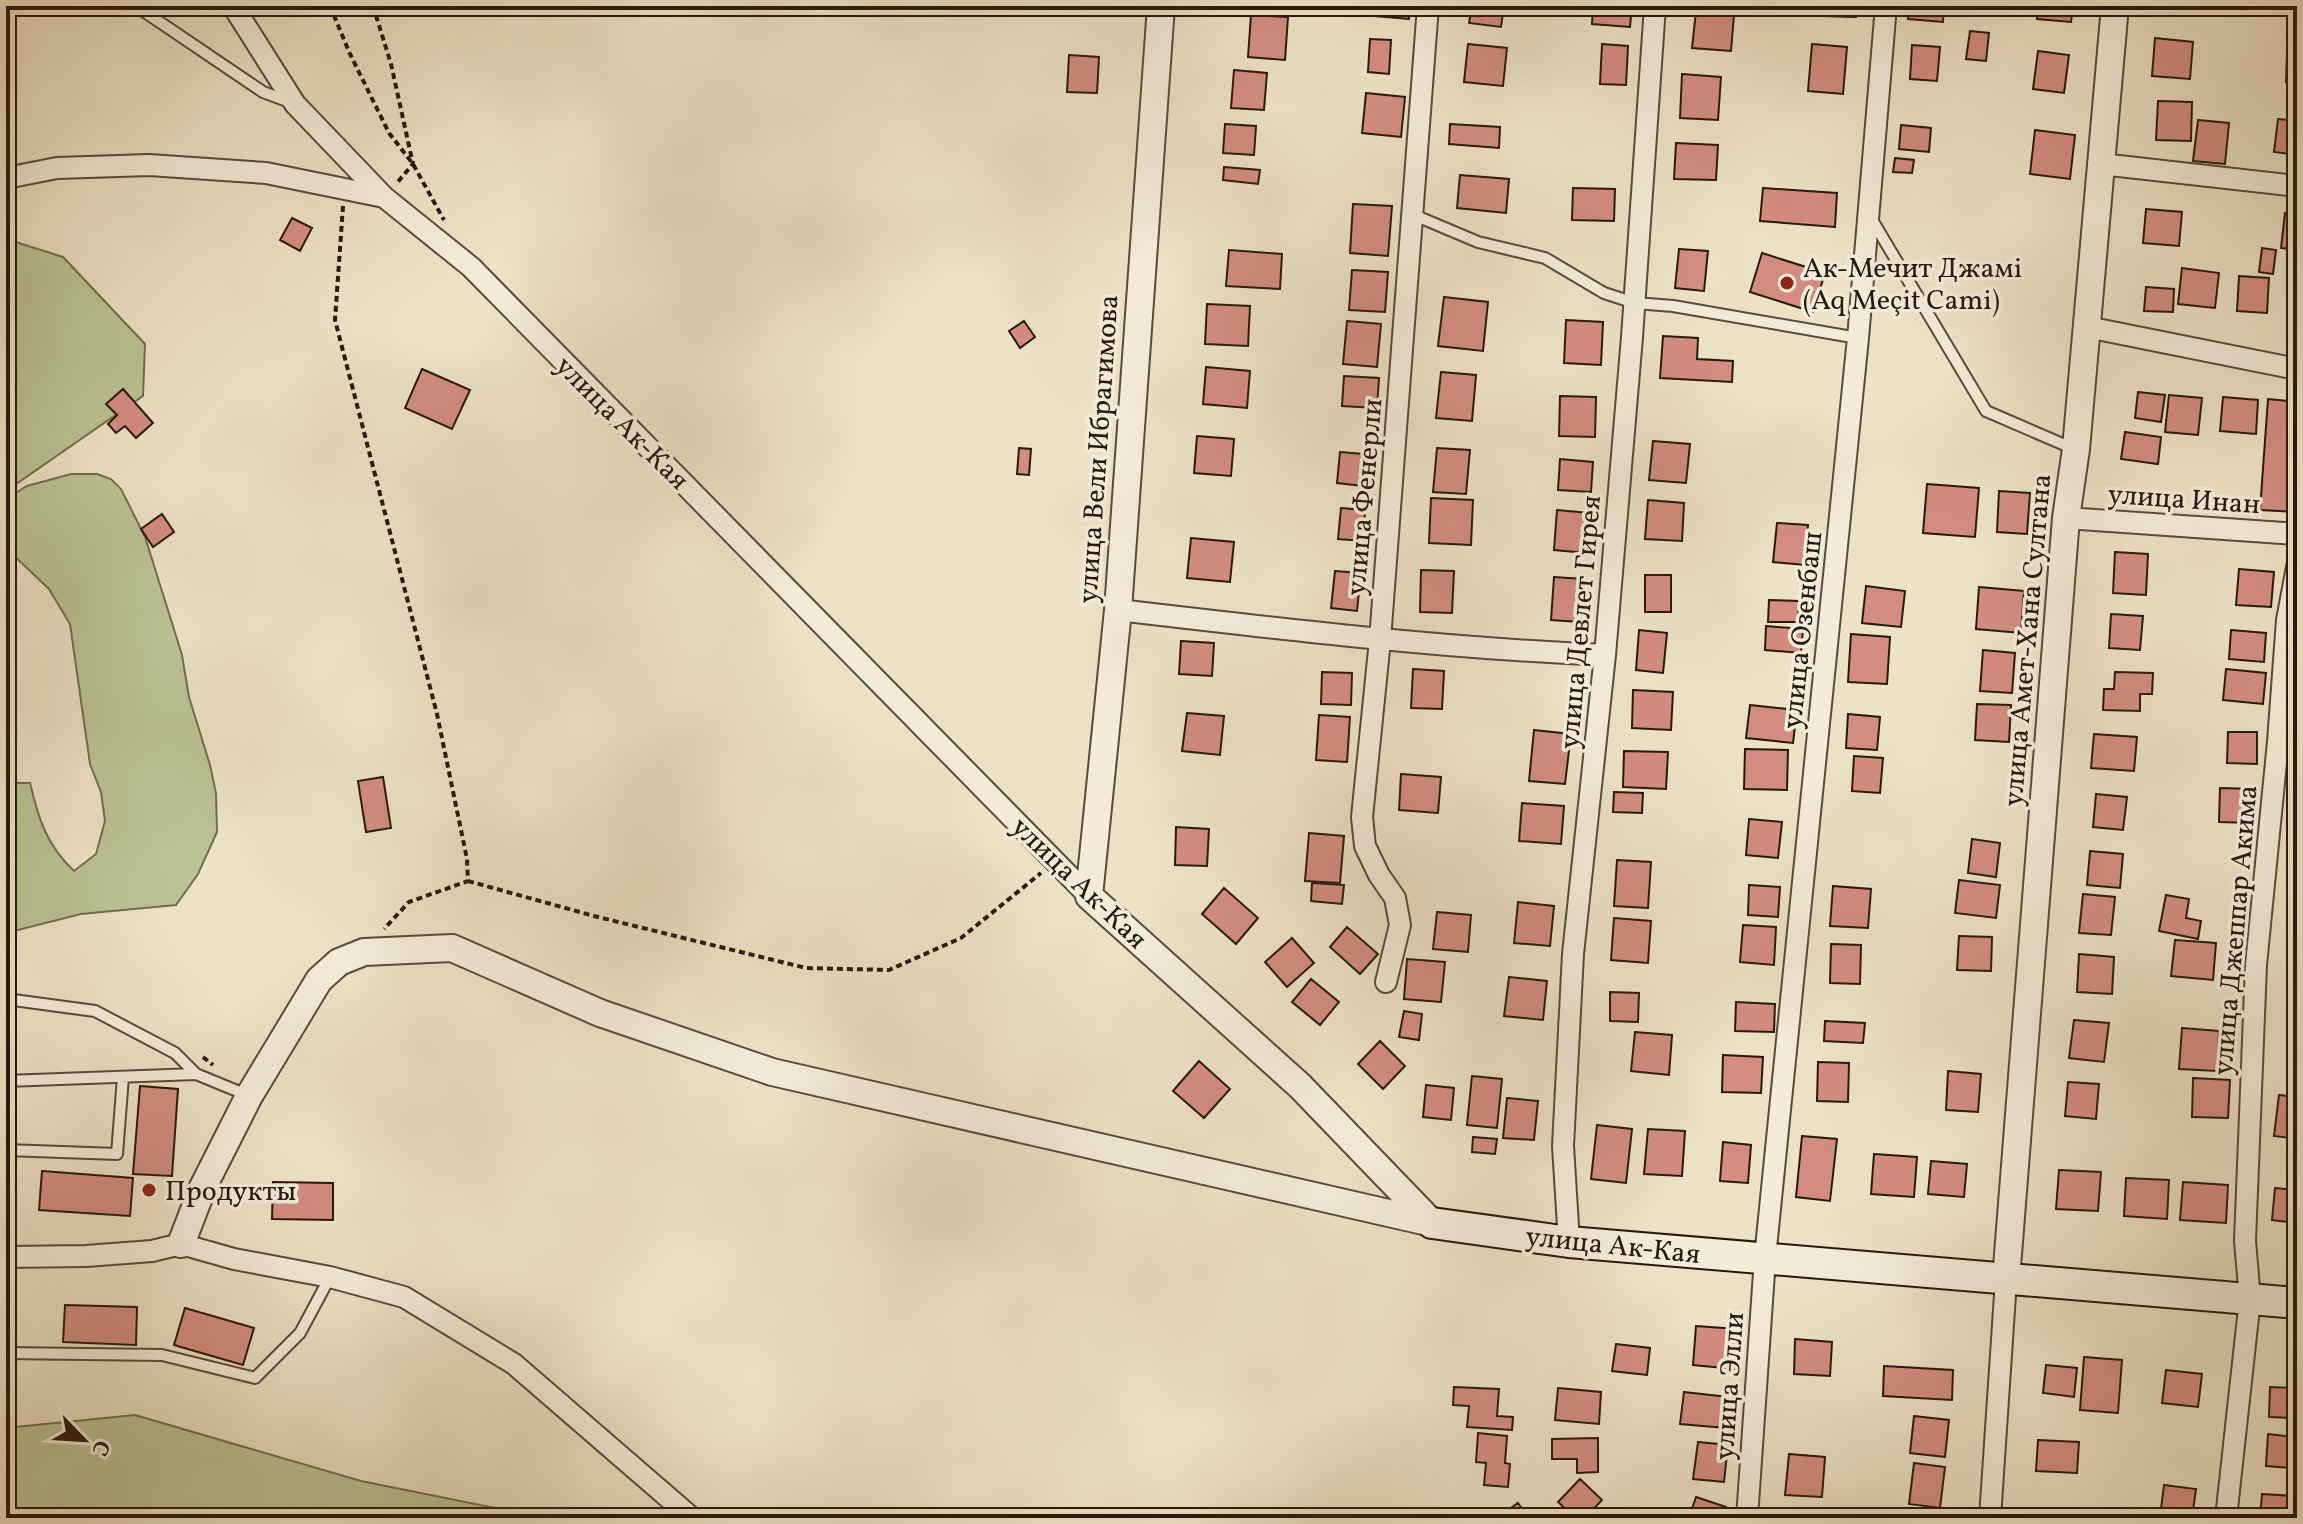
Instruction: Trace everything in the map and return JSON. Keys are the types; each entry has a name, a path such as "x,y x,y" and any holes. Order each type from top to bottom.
{"main road":[{"name":"улица Ак-Кая","path":"1432,1223 1569,1242 2297,1303"}],"street":[{"path":"233,6 295,104 384,197"},
{"name":"улица Вели Ибрагимова","path":"1089,896 1118,610 1161,6"},
{"name":"улица Фенерли","path":"1386,982 1398,944 1400,925 1395,898 1365,846 1362,817 1380,640 1428,6"},
{"name":"улица Девлет Гирея","path":"1569,1242 1563,1146 1573,954 1605,655 1635,303 1655,6"},
{"name":"улица Озенбаш","path":"1765,1258 1858,338 1886,6"},
{"name":"улица Амет-Хана Султана","path":"2006,1280 2066,518 2076,449 2115,6"},
{"path":"2101,164 2297,186"},
{"name":"улица Ак-Кая","path":"6,178 57,168 149,165 266,173 384,197 471,267 1089,896 1300,1086 1432,1223"},
{"path":"2087,327 2297,369"},
{"name":"улица Инан","path":"2066,518 2297,534"},
{"name":"улица Джеппар Акима","path":"2226,1518 2250,1299 2245,1241 2256,965 2287,620 2297,567"},
{"path":"1118,610 1380,640 1605,655"},
{"path":"181,1244 203,1187 249,1096 319,980 339,962 364,952 452,948 600,1013 772,1072 1432,1223"},
{"path":"6,1257 86,1256 152,1251 181,1244 404,1297 514,1364 692,1518"},
{"name":"улица Элли","path":"1747,1518 1765,1258"},
{"path":"1990,1518 2006,1280"}],"lane":[{"path":"136,6 263,92 295,104"},
{"path":"1414,215 1478,242 1545,258 1604,293 1635,303 1673,306 1858,338"},
{"path":"1869,215 1986,411 2076,449"},
{"path":"6,999 95,1011 175,1053 196,1074 249,1096"},
{"path":"6,1081 196,1074"},
{"path":"6,1150 117,1154 123,1077"},
{"path":"6,1353 162,1355 255,1378 300,1333 330,1277"}],"path":[{"path":"330,6 389,133 413,164"},
{"path":"373,6 391,64 413,164"},
{"path":"384,197 413,164"},
{"path":"345,189 335,320 437,714 467,859 468,881"},
{"path":"364,952 409,902 468,881 594,916 806,968 889,970 961,938 1055,861"}],"green space":[{"path":"6,239 63,257 145,344 143,396 6,491"},
{"path":"71,474 97,474 111,479 121,489 145,537 182,655 189,697 210,765 216,793 217,832 198,874 176,905 81,914 6,933 6,790 17,783 30,783 45,831 57,852 74,871 96,854 105,821 101,792 90,764 70,624 49,589 9,551 6,539 6,499 27,486"},
{"path":"135,1415 361,1481 545,1518 6,1518 6,1428"}],"building":[{"path":"1375,6 1410,6 1409,19 1375,16"},
{"path":"1472,6 1504,6 1501,27 1469,23"},
{"path":"1593,6 1632,6 1630,27 1592,24"},
{"path":"1822,6 1856,6 1856,17 1822,16"},
{"path":"1909,6 1944,6 1943,22 1908,19"},
{"path":"2038,6 2073,6 2071,22 2037,19"},
{"path":"2165,6 2198,6 2197,14 2165,12"},
{"path":"1696,11 1734,15 1731,51 1692,48"},
{"path":"1251,15 1288,17 1285,60 1248,57"},
{"path":"1970,31 1989,33 1986,61 1966,59"},
{"path":"2155,38 2193,42 2190,79 2152,76"},
{"path":"1370,39 1391,40 1389,74 1368,72"},
{"path":"1468,44 1507,48 1503,86 1464,82"},
{"path":"1602,44 1628,46 1626,85 1600,84"},
{"path":"1812,44 1847,47 1843,94 1808,91"},
{"path":"1912,45 1940,47 1937,81 1910,79"},
{"path":"2038,51 2069,55 2064,93 2033,89"},
{"path":"2287,52 2297,53 2297,83 2286,82"},
{"path":"1069,55 1099,57 1097,93 1067,92"},
{"path":"1234,70 1267,73 1264,110 1231,108"},
{"path":"1682,74 1721,77 1718,120 1680,118"},
{"path":"1366,93 1405,97 1401,137 1362,133"},
{"path":"2158,101 2192,102 2191,141 2156,140"},
{"path":"2278,119 2297,121 2297,155 2274,152"},
{"path":"2198,120 2229,123 2225,164 2193,161"},
{"path":"1225,124 1256,126 1254,155 1223,153"},
{"path":"1450,124 1500,127 1499,148 1449,144"},
{"path":"1901,125 1931,128 1929,152 1899,149"},
{"path":"2035,130 2075,135 2070,179 2030,174"},
{"path":"1676,143 1718,145 1716,180 1674,179"},
{"path":"1895,158 1914,160 1912,173 1893,172"},
{"path":"1224,167 1260,170 1258,184 1223,180"},
{"path":"1460,175 1509,179 1506,213 1457,208"},
{"path":"1573,188 1615,189 1614,221 1572,220"},
{"path":"1763,188 1837,193 1835,227 1760,221"},
{"path":"1353,204 1392,206 1388,256 1350,253"},
{"path":"2146,209 2182,212 2179,246 2143,243"},
{"path":"2285,213 2297,215 2297,250 2281,248"},
{"path":"292,218 312,228 300,251 280,240"},
{"path":"2262,248 2276,250 2273,274 2259,272"},
{"path":"1679,249 1708,251 1704,291 1675,288"},
{"path":"1229,250 1282,254 1280,289 1226,286"},
{"name":"Ак-Мечит Джамі (Aq Meçit Cami)","path":"1762,253 1825,273 1813,312 1750,292"},
{"path":"2182,268 2219,273 2215,308 2178,304"},
{"path":"1352,270 1388,272 1385,312 1349,310"},
{"path":"2239,276 2269,278 2267,313 2237,311"},
{"path":"2146,287 2174,289 2173,312 2144,311"},
{"path":"1444,297 1488,302 1483,351 1438,346"},
{"path":"1207,304 1250,306 1248,346 1205,344"},
{"path":"1566,320 1603,322 1601,365 1564,363"},
{"path":"1024,321 1035,337 1020,348 1009,331"},
{"path":"1347,321 1381,324 1377,367 1343,364"},
{"path":"1663,336 1698,338 1697,359 1733,361 1732,382 1660,378"},
{"path":"1206,367 1250,371 1247,408 1203,404"},
{"path":"422,369 470,390 452,429 405,408"},
{"path":"1441,372 1476,375 1472,421 1436,418"},
{"path":"1344,376 1379,378 1377,408 1342,406"},
{"path":"123,389 153,423 136,438 125,426 116,433 108,424 117,415 106,404"},
{"path":"2138,392 2165,395 2161,422 2135,418"},
{"path":"2169,395 2202,398 2198,435 2165,432"},
{"path":"1560,396 1596,397 1595,437 1559,436"},
{"path":"2223,397 2258,400 2256,434 2220,431"},
{"path":"2268,399 2297,402 2297,512 2260,510"},
{"path":"2125,432 2161,437 2158,464 2121,459"},
{"path":"1197,436 1234,439 1231,476 1194,473"},
{"path":"1653,441 1690,444 1686,483 1649,480"},
{"path":"1019,448 1031,449 1029,475 1017,474"},
{"path":"1437,448 1470,450 1466,494 1433,492"},
{"path":"1340,452 1375,455 1372,487 1337,483"},
{"path":"1560,459 1593,462 1591,492 1558,490"},
{"path":"1927,484 1979,488 1975,537 1923,533"},
{"path":"1999,491 2030,493 2027,534 1997,532"},
{"path":"1431,498 1473,500 1471,545 1429,543"},
{"path":"1648,500 1684,503 1682,541 1645,539"},
{"path":"1341,508 1365,510 1363,541 1338,539"},
{"path":"1557,510 1589,513 1586,553 1554,550"},
{"path":"162,514 174,532 153,547 141,529"},
{"path":"1777,523 1808,525 1805,565 1773,562"},
{"path":"1191,538 1234,542 1230,582 1187,578"},
{"path":"2115,552 2148,554 2146,595 2113,593"},
{"path":"2239,569 2274,572 2271,607 2236,605"},
{"path":"1421,570 1454,571 1452,613 1420,612"},
{"path":"1335,571 1361,573 1357,611 1331,608"},
{"path":"1645,575 1671,575 1671,612 1645,612"},
{"path":"1554,577 1583,579 1580,622 1551,620"},
{"path":"1866,586 1905,591 1901,627 1862,623"},
{"path":"1979,587 2024,591 2021,633 1976,629"},
{"path":"1769,600 1799,601 1798,622 1768,622"},
{"path":"2111,614 2143,616 2140,650 2109,648"},
{"path":"1766,626 1803,629 1801,653 1765,650"},
{"path":"1639,630 1667,633 1663,673 1636,670"},
{"path":"2231,630 2266,633 2264,662 2229,659"},
{"path":"1851,634 1890,637 1887,684 1848,682"},
{"path":"1181,641 1214,643 1212,676 1179,674"},
{"path":"1983,650 2015,653 2012,693 1980,691"},
{"path":"1413,669 1444,671 1442,709 1411,708"},
{"path":"2226,669 2266,673 2263,704 2223,700"},
{"path":"1322,672 1352,673 1351,705 1321,704"},
{"path":"2115,672 2153,673 2152,694 2140,694 2140,711 2103,710 2104,689 2114,689"},
{"path":"1633,690 1673,692 1671,730 1632,728"},
{"path":"1977,704 2011,705 2009,742 1975,740"},
{"path":"1750,705 1797,710 1793,743 1746,738"},
{"path":"1187,713 1224,716 1220,755 1182,751"},
{"path":"1848,714 1880,717 1877,750 1846,748"},
{"path":"1319,715 1350,717 1347,762 1316,760"},
{"path":"1534,730 1571,734 1565,784 1529,781"},
{"path":"2228,732 2257,732 2257,764 2227,763"},
{"path":"2094,734 2137,737 2134,771 2091,768"},
{"path":"1745,749 1788,750 1787,790 1744,789"},
{"path":"1624,751 1668,752 1666,789 1623,787"},
{"path":"1854,756 1883,758 1880,793 1852,791"},
{"path":"1401,774 1441,777 1438,813 1399,810"},
{"path":"383,777 391,828 366,832 358,781"},
{"path":"2220,788 2255,789 2254,823 2219,822"},
{"path":"1614,792 1643,793 1642,813 1613,812"},
{"path":"2096,794 2127,797 2123,830 2093,827"},
{"path":"1522,803 1564,806 1561,844 1519,841"},
{"path":"1749,819 1782,822 1778,858 1746,855"},
{"path":"1176,827 1209,829 1207,866 1175,865"},
{"path":"1309,833 1344,836 1340,883 1305,881"},
{"path":"1972,839 2000,843 1996,877 1968,873"},
{"path":"2090,851 2123,854 2120,888 2087,885"},
{"path":"1617,860 1651,862 1648,908 1614,906"},
{"path":"1959,880 2000,885 1996,918 1955,913"},
{"path":"1312,883 1344,885 1342,904 1311,901"},
{"path":"1749,885 1780,887 1778,917 1748,915"},
{"path":"1833,886 1871,889 1868,928 1830,926"},
{"path":"1224,888 1258,918 1236,944 1202,914"},
{"path":"2083,894 2115,897 2111,935 2079,933"},
{"path":"2166,895 2189,899 2186,918 2201,921 2198,939 2159,931"},
{"path":"1518,902 1554,906 1550,946 1514,943"},
{"path":"1437,912 1471,915 1468,952 1433,949"},
{"path":"1614,918 1651,921 1648,963 1611,960"},
{"path":"1743,925 1776,927 1774,965 1740,962"},
{"path":"1347,927 1378,954 1360,974 1330,947"},
{"path":"1959,936 1992,937 1991,971 1957,970"},
{"path":"1292,938 1314,963 1287,987 1265,962"},
{"path":"2175,940 2216,943 2213,980 2171,976"},
{"path":"1831,944 1861,945 1860,984 1830,983"},
{"path":"2079,954 2114,957 2112,994 2077,992"},
{"path":"1407,959 1445,962 1441,1002 1404,999"},
{"path":"1509,977 1547,981 1543,1020 1504,1016"},
{"path":"1311,979 1339,1002 1320,1025 1292,1002"},
{"path":"1610,992 1639,993 1638,1022 1610,1021"},
{"path":"1736,1002 1775,1004 1774,1032 1735,1031"},
{"path":"1404,1011 1422,1014 1419,1040 1399,1037"},
{"path":"2074,1020 2109,1023 2104,1062 2069,1058"},
{"path":"1825,1021 1865,1023 1863,1043 1824,1041"},
{"path":"2182,1028 2219,1031 2217,1071 2179,1069"},
{"path":"1635,1032 1672,1035 1669,1075 1631,1071"},
{"path":"1380,1041 1405,1066 1383,1089 1358,1064"},
{"path":"1723,1055 1763,1057 1761,1093 1722,1092"},
{"path":"1199,1061 1230,1089 1204,1118 1173,1091"},
{"path":"1818,1062 1849,1063 1848,1102 1817,1101"},
{"path":"1948,1071 1981,1074 1978,1112 1946,1110"},
{"path":"1472,1076 1502,1079 1497,1128 1467,1125"},
{"path":"2193,1078 2230,1080 2228,1118 2192,1117"},
{"path":"2068,1082 2099,1084 2096,1119 2065,1116"},
{"path":"1426,1085 1454,1088 1451,1120 1423,1117"},
{"path":"140,1086 178,1089 172,1176 133,1174"},
{"path":"2279,1095 2297,1097 2297,1139 2274,1136"},
{"path":"1507,1098 1538,1101 1534,1140 1503,1138"},
{"path":"1597,1125 1632,1129 1626,1183 1591,1179"},
{"path":"1648,1129 1685,1131 1682,1176 1644,1174"},
{"path":"1802,1136 1837,1139 1830,1201 1796,1197"},
{"path":"1473,1137 1497,1139 1495,1154 1472,1152"},
{"path":"1723,1142 1751,1145 1748,1183 1720,1181"},
{"path":"1874,1154 1917,1157 1914,1197 1871,1194"},
{"path":"1931,1161 1967,1164 1964,1197 1928,1194"},
{"path":"2059,1170 2101,1172 2098,1211 2056,1209"},
{"path":"42,1171 133,1178 130,1216 39,1210"},
{"path":"2126,1178 2169,1180 2167,1219 2124,1216"},
{"path":"273,1182 333,1183 333,1220 272,1219"},
{"path":"2183,1182 2228,1185 2226,1223 2180,1220"},
{"path":"2275,1188 2297,1190 2297,1223 2272,1220"},
{"path":"65,1305 137,1307 136,1345 63,1342"},
{"path":"185,1308 254,1328 243,1365 174,1345"},
{"path":"1696,1326 1737,1329 1734,1369 1693,1365"},
{"path":"1795,1339 1832,1342 1830,1376 1794,1374"},
{"path":"1616,1344 1650,1348 1647,1375 1612,1371"},
{"path":"2084,1357 2122,1360 2118,1413 2080,1410"},
{"path":"2046,1365 2077,1368 2074,1397 2043,1393"},
{"path":"1884,1366 1953,1370 1952,1400 1883,1396"},
{"path":"2166,1370 2202,1374 2198,1407 2162,1403"},
{"path":"1454,1387 1499,1389 1497,1416 1513,1417 1512,1430 1467,1427 1469,1406 1453,1405"},
{"path":"2270,1387 2297,1388 2297,1418 2269,1417"},
{"path":"1558,1388 1601,1392 1599,1424 1555,1420"},
{"path":"1684,1392 1728,1397 1725,1428 1680,1424"},
{"path":"1914,1416 1949,1420 1945,1457 1910,1453"},
{"path":"1478,1433 1507,1436 1505,1463 1510,1464 1508,1487 1484,1485 1486,1463 1476,1462"},
{"path":"2268,1434 2295,1437 2292,1468 2266,1466"},
{"path":"1598,1438 1598,1472 1577,1473 1577,1459 1552,1459 1552,1439"},
{"path":"2038,1440 2079,1442 2077,1473 2036,1471"},
{"path":"1698,1442 1728,1445 1724,1482 1693,1479"},
{"path":"1789,1454 1825,1457 1822,1497 1785,1495"},
{"path":"1914,1463 1945,1467 1940,1508 1909,1504"},
{"path":"1580,1479 1602,1500 1585,1518 1575,1518 1558,1502"},
{"path":"2164,1485 2196,1489 2192,1518 2160,1517"},
{"path":"2262,1494 2294,1496 2293,1518 2260,1518"},
{"path":"1696,1497 1726,1507 1723,1518 1689,1518"},
{"path":"1518,1503 1529,1518 1498,1518 1498,1517"},
{"path":"1772,1510 1817,1514 1817,1518 1772,1518"},
{"path":"2030,1511 2056,1512 2055,1518 2030,1518"}],"place":[{"name":"Ак-Мечит Джамі (Aq Meçit Cami)","path":"1787,283"},
{"name":"Продукты","path":"149,1190"}]}
